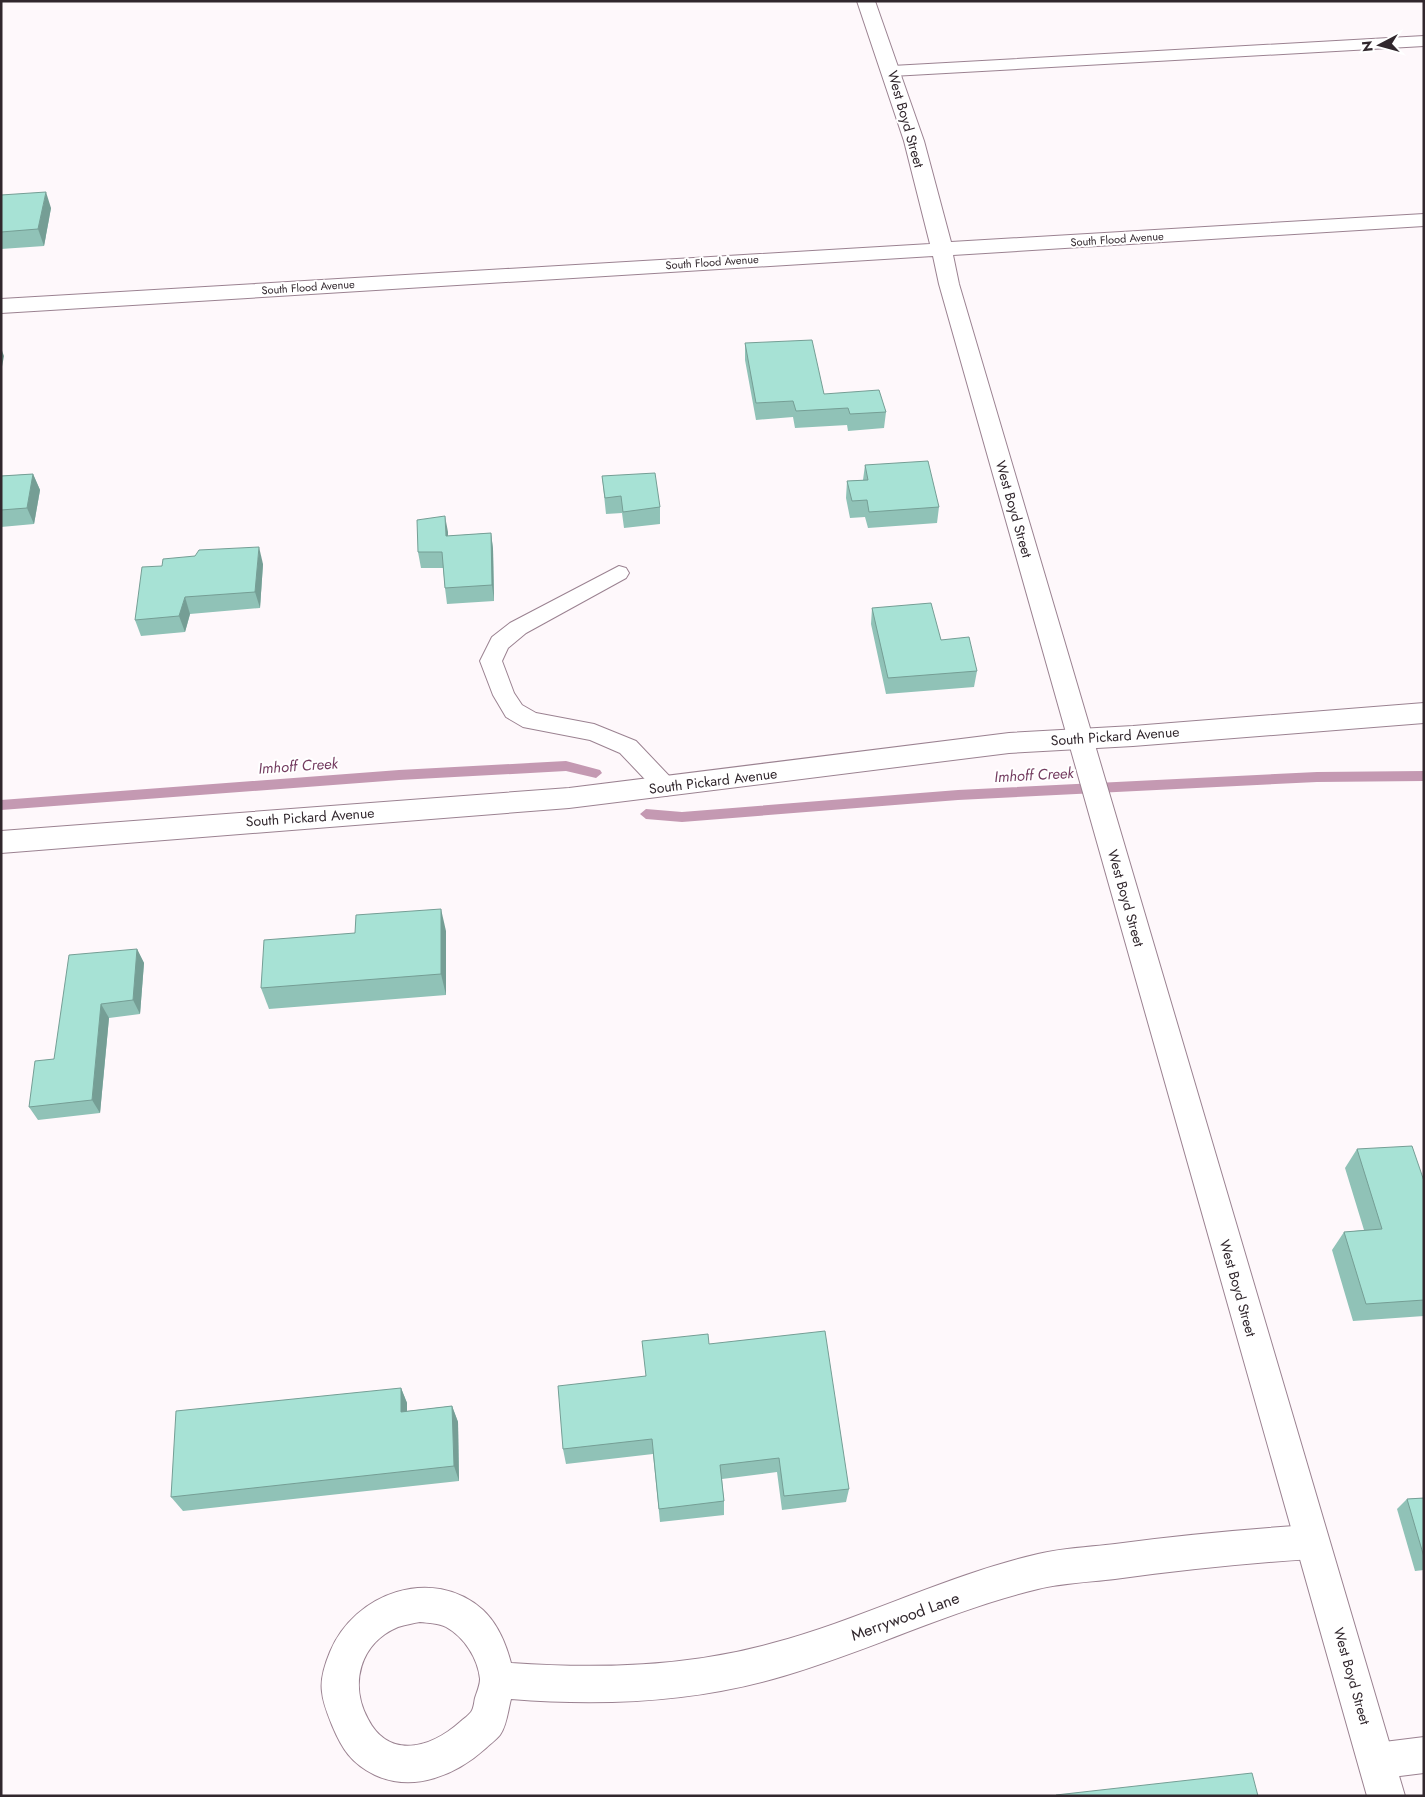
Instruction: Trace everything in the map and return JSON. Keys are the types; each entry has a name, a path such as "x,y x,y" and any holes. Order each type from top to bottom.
{"street":[{"name":"West Boyd Street","path":"866,1 892,71 943,249 949,284 1386,1796"},
{"name":"South Flood Avenue","path":"1,306 1424,220"},
{"name":"South Pickard Avenue","path":"1,842 569,798 1009,743 1082,747 1424,714"},
{"name":"Merrywood Lane","path":"498,1680 552,1684 639,1684 708,1676 774,1661 852,1635 987,1585 1040,1571 1217,1548 1312,1542"},
{"path":"420,1604 450,1609 471,1623 490,1647 498,1680 487,1722 462,1745 436,1760 411,1765 387,1761 361,1744 348,1719 340,1692 342,1666 350,1646 368,1626 390,1612 420,1604"},
{"path":"1376,1760 1424,1755"}],"lane":[{"path":"892,71 1424,41"},
{"path":"619,573 518,628 500,643 491,661 504,695 514,711 531,721 594,732 628,747 666,787"}],"building":[{"path":"46,192 38,229 1,232 1,195"},
{"path":"812,340 824,394 879,390 886,412 850,414 848,408 796,411 793,401 756,403 745,343"},
{"path":"928,461 939,507 869,512 867,500 852,501 847,481 868,480 865,465"},
{"path":"655,473 660,507 623,512 621,496 605,498 602,476"},
{"path":"33,474 27,508 1,510 1,476"},
{"path":"445,516 446,536 491,533 492,585 445,588 442,552 418,552 417,520"},
{"path":"259,547 255,592 185,597 179,616 135,620 142,567 162,566 163,559 195,556 199,550"},
{"path":"931,603 941,640 969,637 977,671 888,678 872,608"},
{"path":"441,909 441,974 261,988 264,940 355,933 356,915"},
{"path":"137,949 133,1000 101,1004 92,1100 29,1107 35,1061 54,1059 69,955"},
{"path":"1412,1146 1424,1181 1424,1300 1366,1304 1344,1232 1382,1229 1357,1149"},
{"path":"825,1331 849,1489 784,1496 779,1458 720,1465 724,1501 659,1509 652,1439 563,1449 558,1386 646,1376 642,1341 708,1334 709,1344"},
{"path":"401,1388 401,1412 452,1406 454,1466 171,1497 176,1411"},
{"path":"1424,1498 1424,1557 1407,1499"},
{"path":"1252,1773 1258,1796 1056,1796 1056,1795"}],"waterway":[{"name":"Imhoff Creek","path":"1,805 399,775 566,766 596,773"},
{"name":"Imhoff Creek","path":"646,814 682,817 958,795 1317,777 1424,776"}]}
